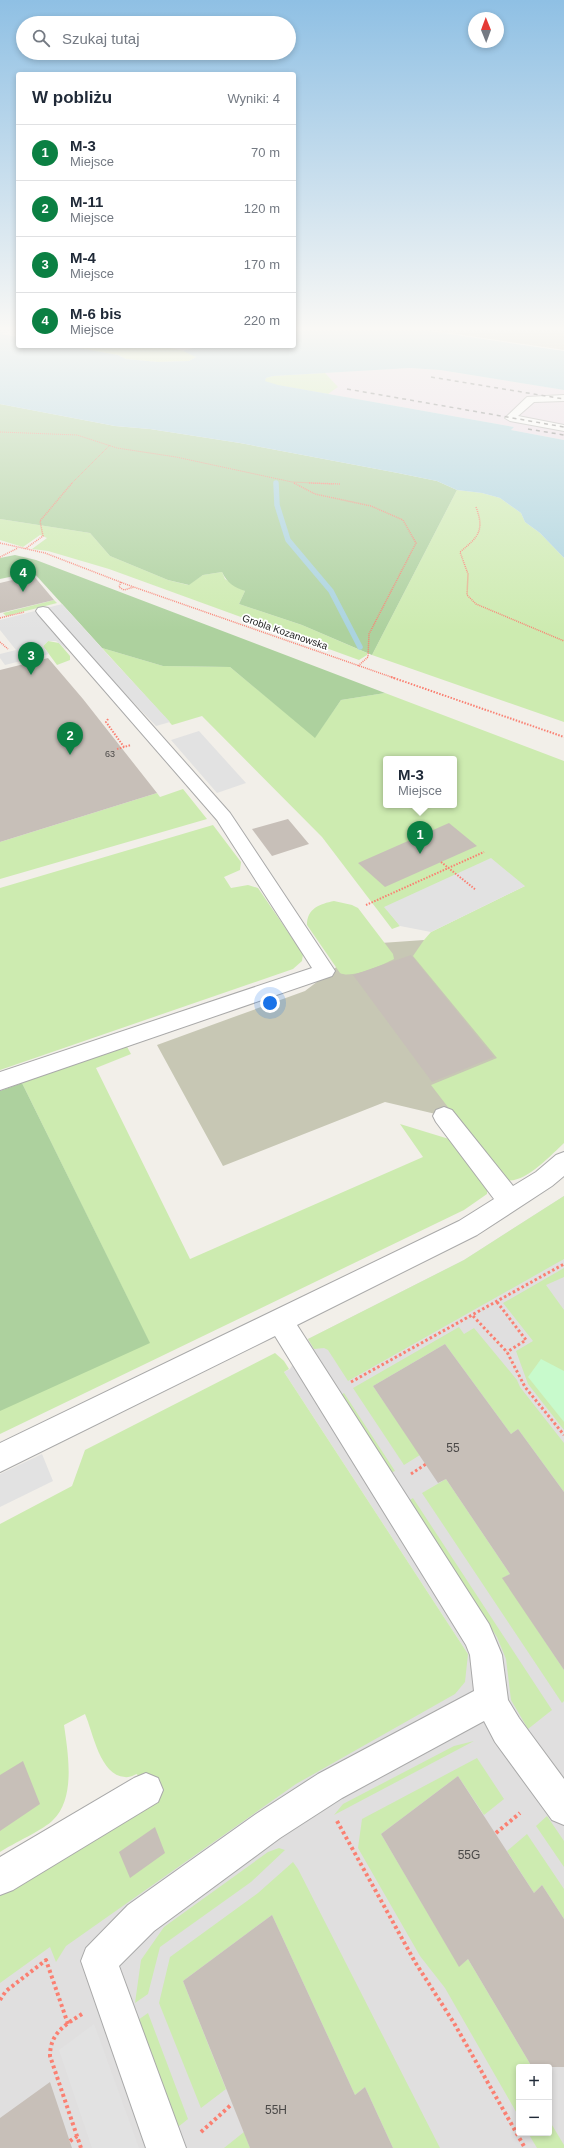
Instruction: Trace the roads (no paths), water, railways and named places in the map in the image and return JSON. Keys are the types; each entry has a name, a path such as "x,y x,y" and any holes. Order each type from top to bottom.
{"street":[{"path":"0,1081 327,972 224,817 43,611"},
{"path":"444,1116 496,1184 511,1200"},
{"path":"0,1458 468,1228 544,1179 564,1162"},
{"path":"279,1320 478,1635 486,1655 490,1700 507,1730 564,1808"},
{"path":"166,2148 99,1961 141,1918 268,1826 330,1786 490,1700"},
{"path":"0,1877 146,1790"}],"water":[{"path":"164,431 518,431 564,440 564,558 540,533 525,522 521,513 500,498 482,493 457,490 437,481 240,443"}],"waterway":[{"path":"276,483 277,505 288,540 331,591 360,647"}],"railway":[{"path":"541,431 564,435"}],"place":[{"name":"M-6 bis","path":"23,592"},
{"name":"M-4","path":"31,675"},
{"name":"M-11","path":"70,755"},
{"name":"M-3","path":"420,854"}]}
